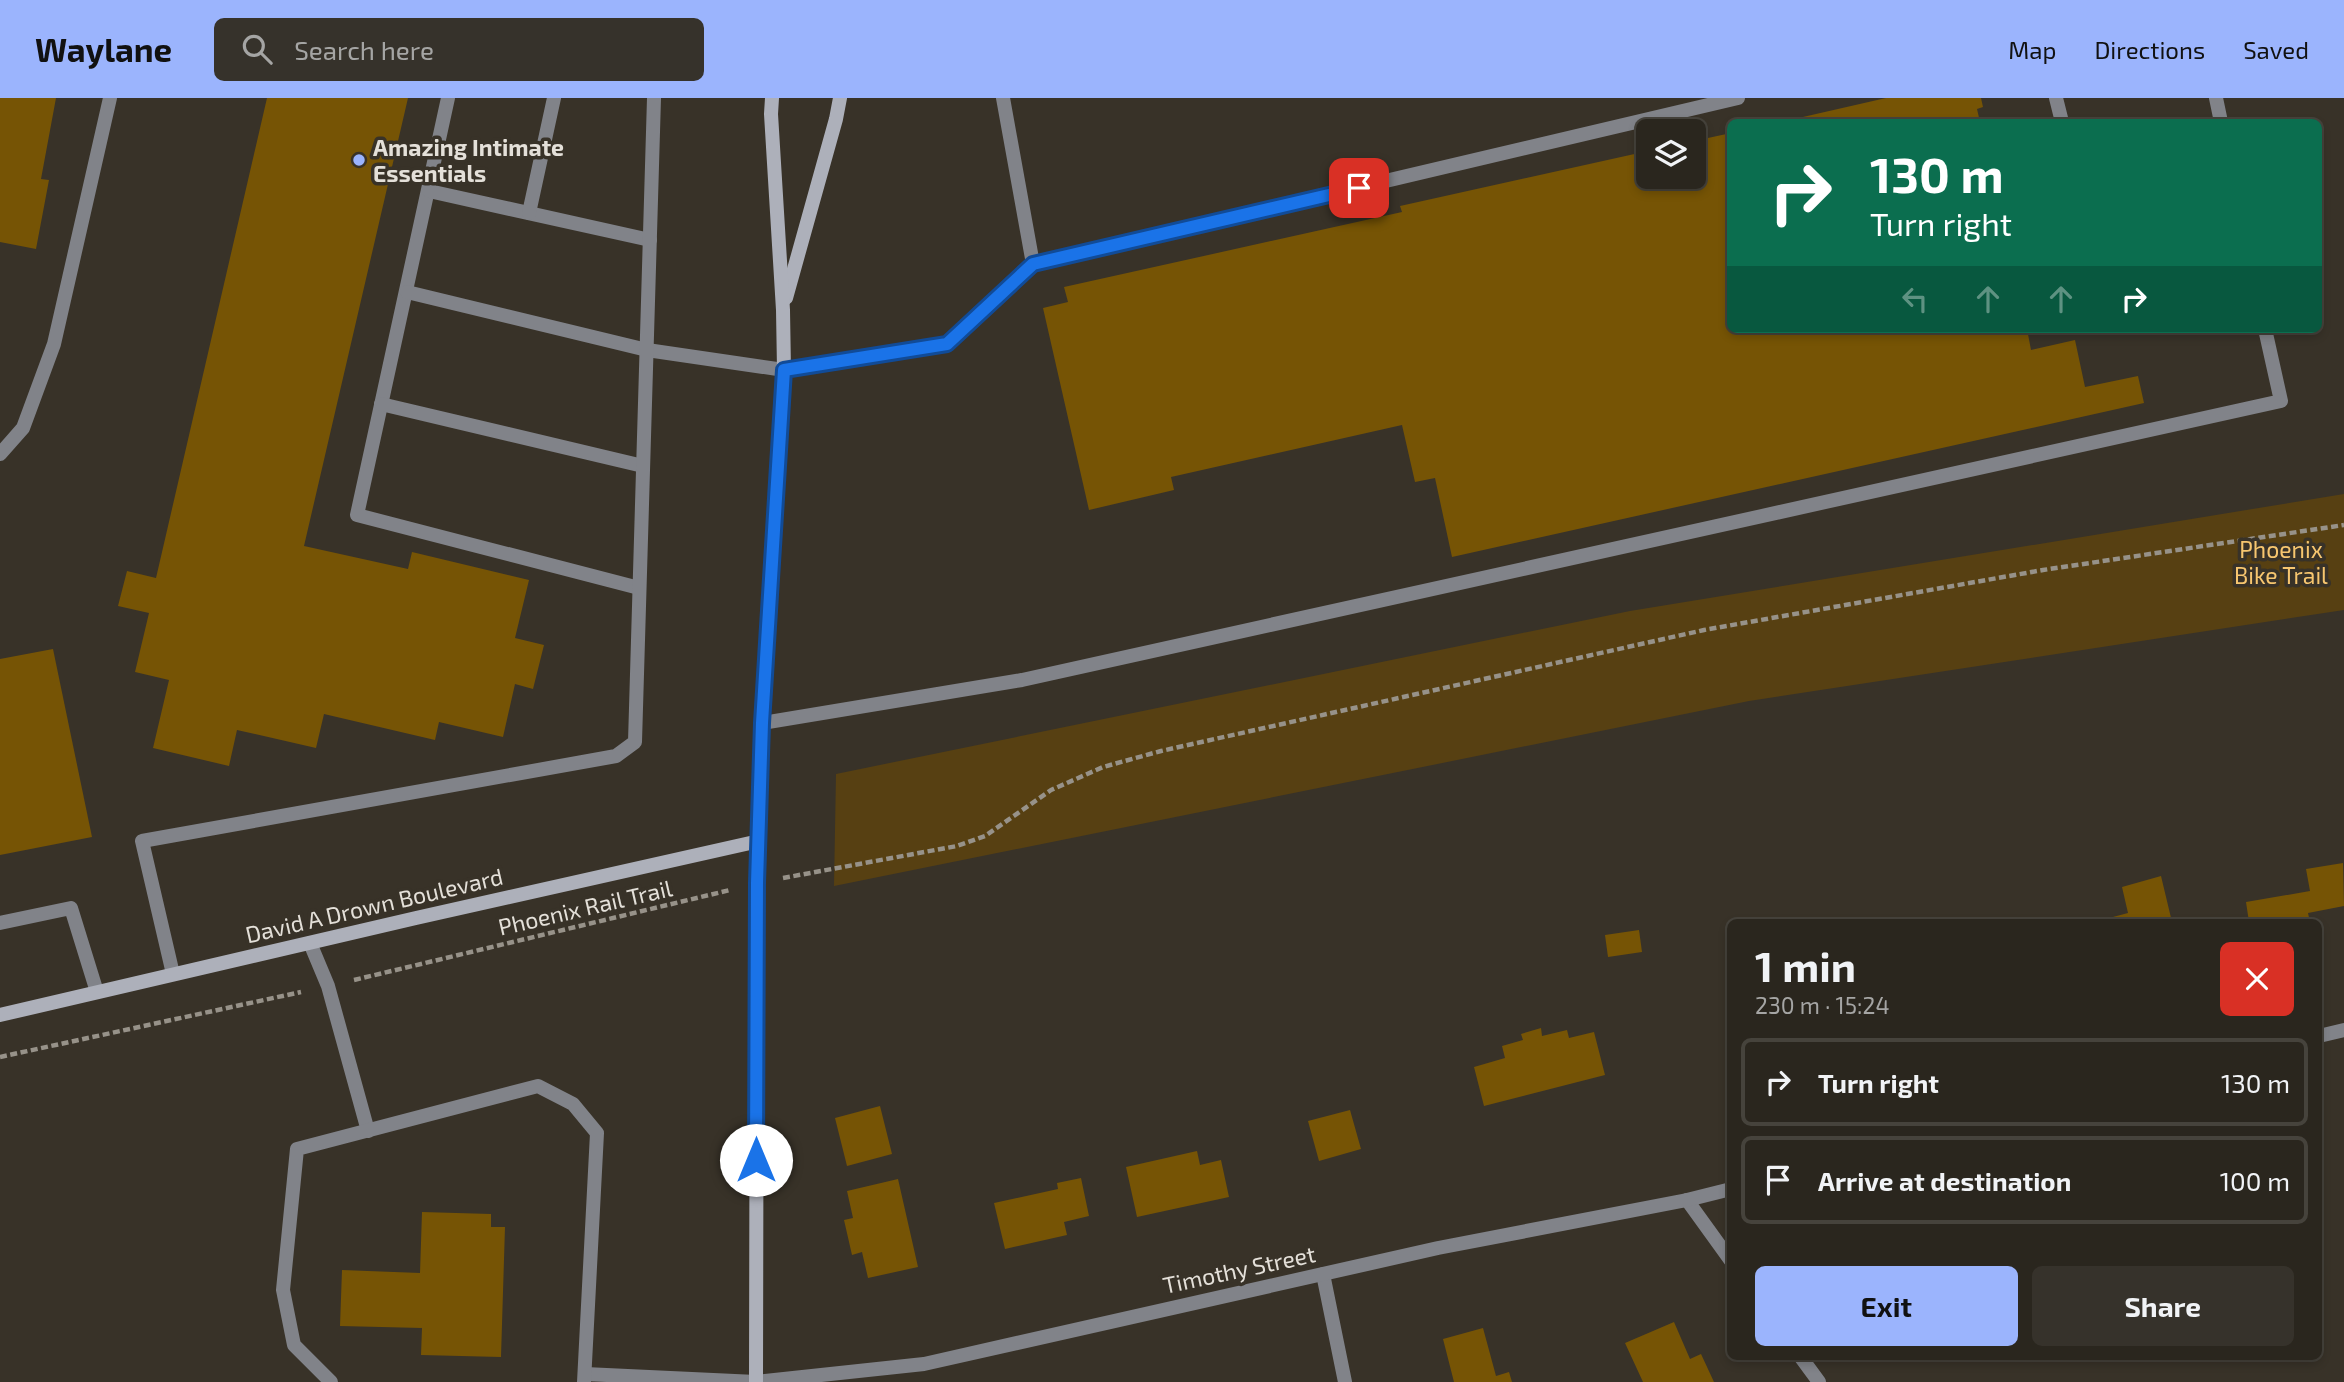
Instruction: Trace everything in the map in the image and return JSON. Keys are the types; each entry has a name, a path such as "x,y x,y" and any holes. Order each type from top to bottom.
{"main road":[{"path":"756,1382 757,883 762,723 784,370 772,98"},
{"path":"783,310 840,98"},
{"name":"David A Drown Boulevard","path":"0,1015 759,841"}],"street":[{"path":"0,454 23,428 54,344 110,98"},
{"path":"448,98 357,514 639,587"},
{"path":"529,213 554,98"},
{"path":"173,974 142,841 616,756 635,742 654,98"},
{"path":"1003,98 1033,264"},
{"path":"407,292 647,350 784,370 947,344 1033,264 1738,98"},
{"path":"2056,98 2061,119"},
{"path":"2216,98 2220,119"},
{"path":"429,191 650,240"},
{"path":"762,723 1022,680 2281,401 2266,333"},
{"path":"381,404 643,466"},
{"path":"0,923 71,908 97,992"},
{"path":"310,943 328,986 368,1131"},
{"path":"2322,1036 2344,1030"},
{"path":"331,1382 294,1345 283,1290 298,1149 538,1086 573,1104 597,1133 584,1378"},
{"name":"Timothy Street","path":"584,1378 756,1382 924,1364 1438,1248 1727,1190"},
{"path":"1687,1200 1727,1255"},
{"path":"1322,1274 1345,1382"},
{"path":"1803,1360 1819,1382"}],"path":[{"name":"Phoenix Rail Trail","path":"0,1057 328,986 757,883 957,846 985,836 1051,790 1102,767 1161,751 1704,630 2043,570 2344,525"}],"green space":[{"name":"Phoenix Bike Trail","path":"2344,494 2344,610 1749,701 834,886 836,774 1630,611"}],"building":[{"path":"0,98 56,98 41,179 49,180 36,249 0,242"},
{"path":"267,98 408,98 304,546 408,569 412,552 529,580 515,638 544,645 533,689 515,684 503,737 439,722 435,740 324,714 316,748 237,730 229,766 153,748 169,680 135,672 149,613 118,606 127,571 156,578"},
{"path":"1886,98 1981,98 1983,107 1977,109 1979,119 1794,119"},
{"path":"1727,134 1727,333 2028,333 2031,350 2075,340 2085,387 2138,376 2144,403 1452,557 1435,478 1415,482 1402,425 1171,477 1174,490 1089,510 1043,308 1068,302 1064,287 1402,212 1400,206 1636,154 1636,189 1706,189 1706,138"},
{"path":"53,649 92,837 0,855 0,659"},
{"path":"2343,863 2344,906 2308,913 2309,919 2249,919 2246,902 2310,891 2306,869"},
{"path":"2161,876 2171,919 2105,919 2128,913 2122,887"},
{"path":"1639,930 1642,952 1608,957 1605,935"},
{"path":"1541,1028 1542,1036 1567,1030 1569,1038 1594,1032 1605,1075 1484,1106 1474,1067 1505,1058 1502,1046 1523,1040 1521,1034"},
{"path":"880,1106 892,1154 847,1166 835,1118"},
{"path":"1350,1110 1361,1149 1319,1161 1308,1121"},
{"path":"1197,1151 1200,1165 1221,1160 1229,1197 1137,1217 1126,1167"},
{"path":"1081,1178 1089,1216 1064,1222 1067,1235 1005,1249 994,1203 1058,1189 1057,1183"},
{"path":"898,1179 918,1267 868,1278 862,1252 852,1255 844,1220 853,1218 847,1191"},
{"path":"422,1212 491,1214 491,1227 505,1227 501,1357 421,1355 422,1328 340,1326 342,1270 420,1273"},
{"path":"1674,1322 1690,1359 1701,1354 1714,1382 1643,1382 1625,1343"},
{"path":"1483,1328 1496,1376 1509,1372 1512,1382 1454,1382 1443,1339"}],"place":[{"name":"Amazing Intimate Essentials","path":"359,160"}],"route":[{"path":"756,1160 757,883 762,723 784,370 947,344 1033,264 1359,188"}]}
